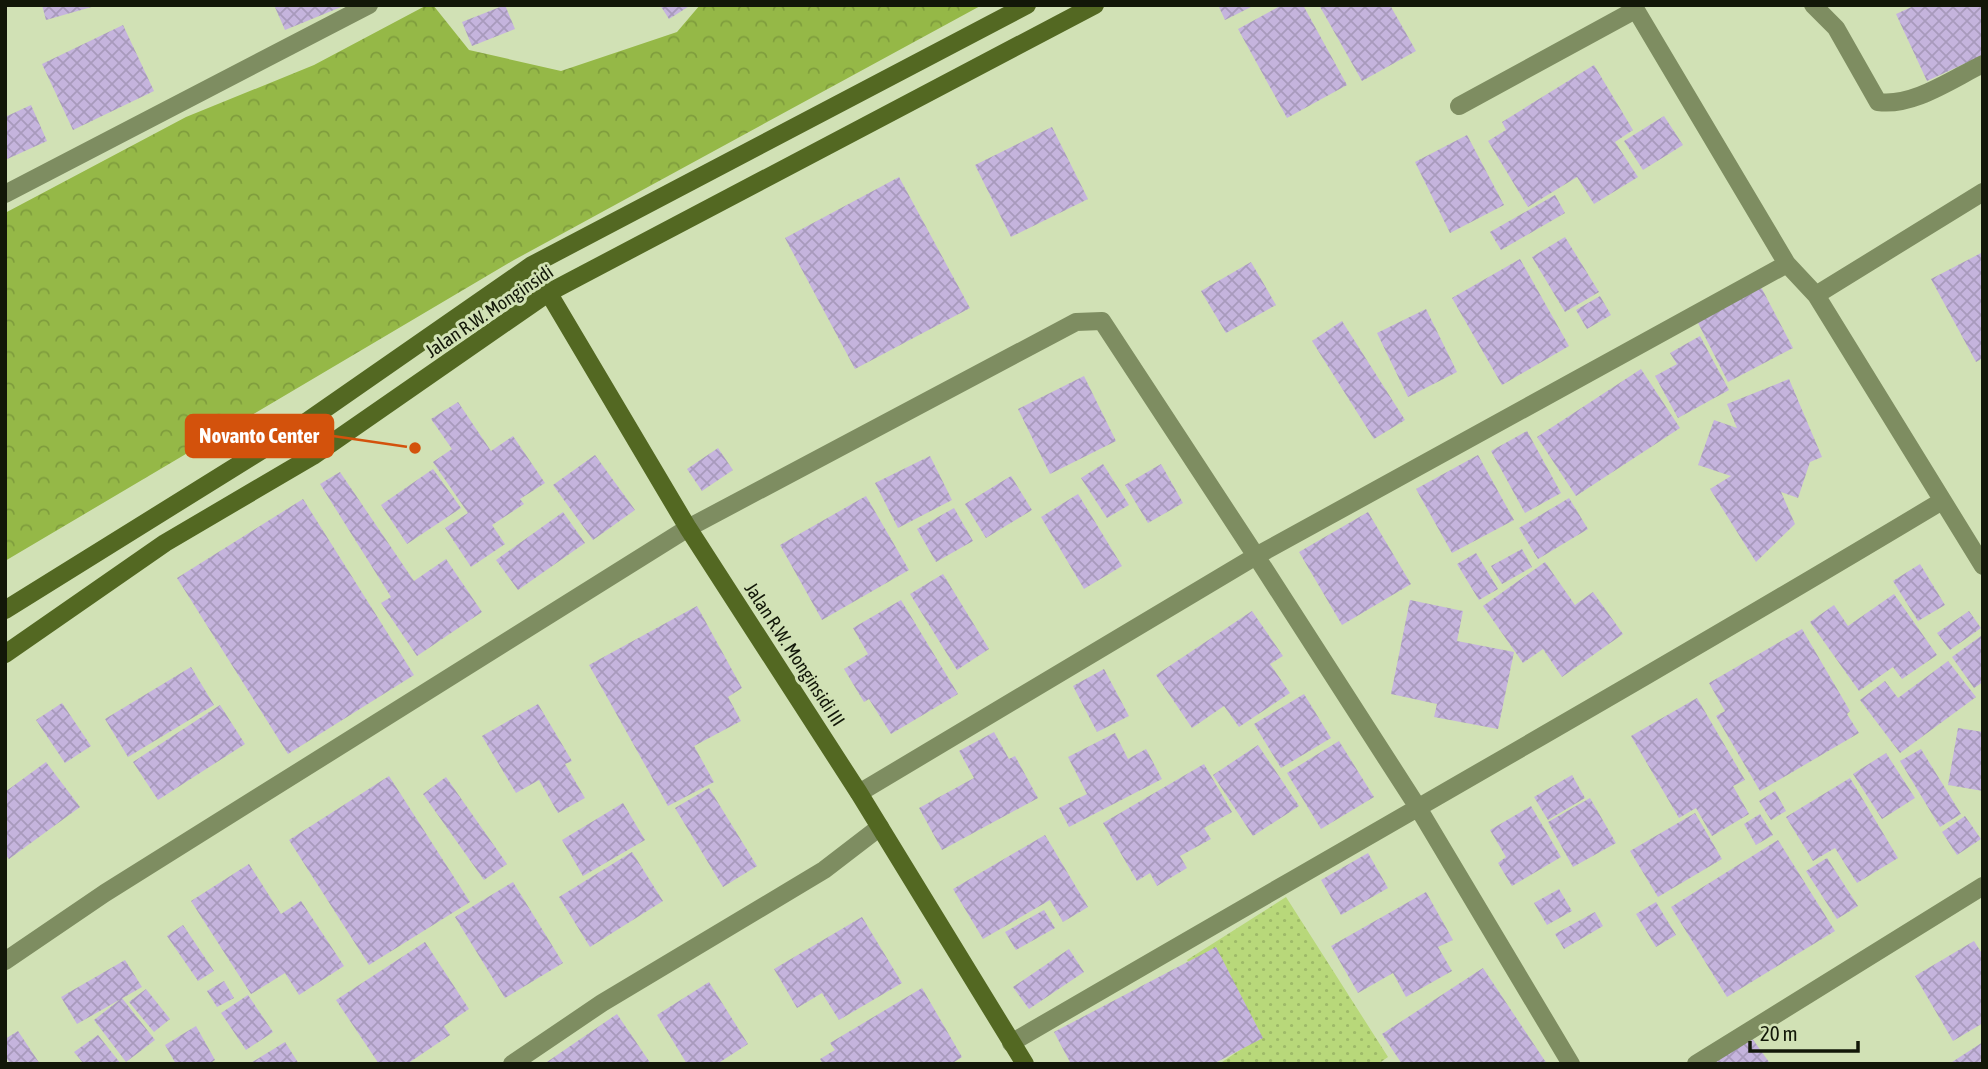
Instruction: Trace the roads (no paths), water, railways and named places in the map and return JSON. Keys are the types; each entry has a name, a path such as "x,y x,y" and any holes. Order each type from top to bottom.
{"main road":[{"path":"1027,5 1042,34"},
{"name":"Jalan R.W. Monginsidi","path":"5,610 148,518 296,429 532,265 1027,5"},
{"name":"Jalan R.W. Monginsidi","path":"5,654 165,543 313,456 548,293 1095,5"},
{"name":"Jalan R.W. Monginsidi III","path":"532,265 688,528 859,793 1025,1064"},
{"path":"148,518 165,543"}],"street":[{"path":"5,194 369,5"},
{"path":"1813,5 1836,28 1878,102 1893,104 1930,90 1983,64"},
{"path":"1459,106 1634,7 1787,264 1816,295 1983,566"},
{"path":"1816,295 1983,192"},
{"path":"859,793 1256,556 1787,264"},
{"path":"5,961 105,893 688,528 1076,322 1094,319 1107,326 1417,806 1571,1064"},
{"path":"1011,1043 1417,806 1691,651 1942,502"},
{"path":"512,1064 602,1003 824,870 880,827"},
{"path":"1696,1064 1983,886"}],"place":[{"name":"Novanto Center","path":"415,448"}]}
